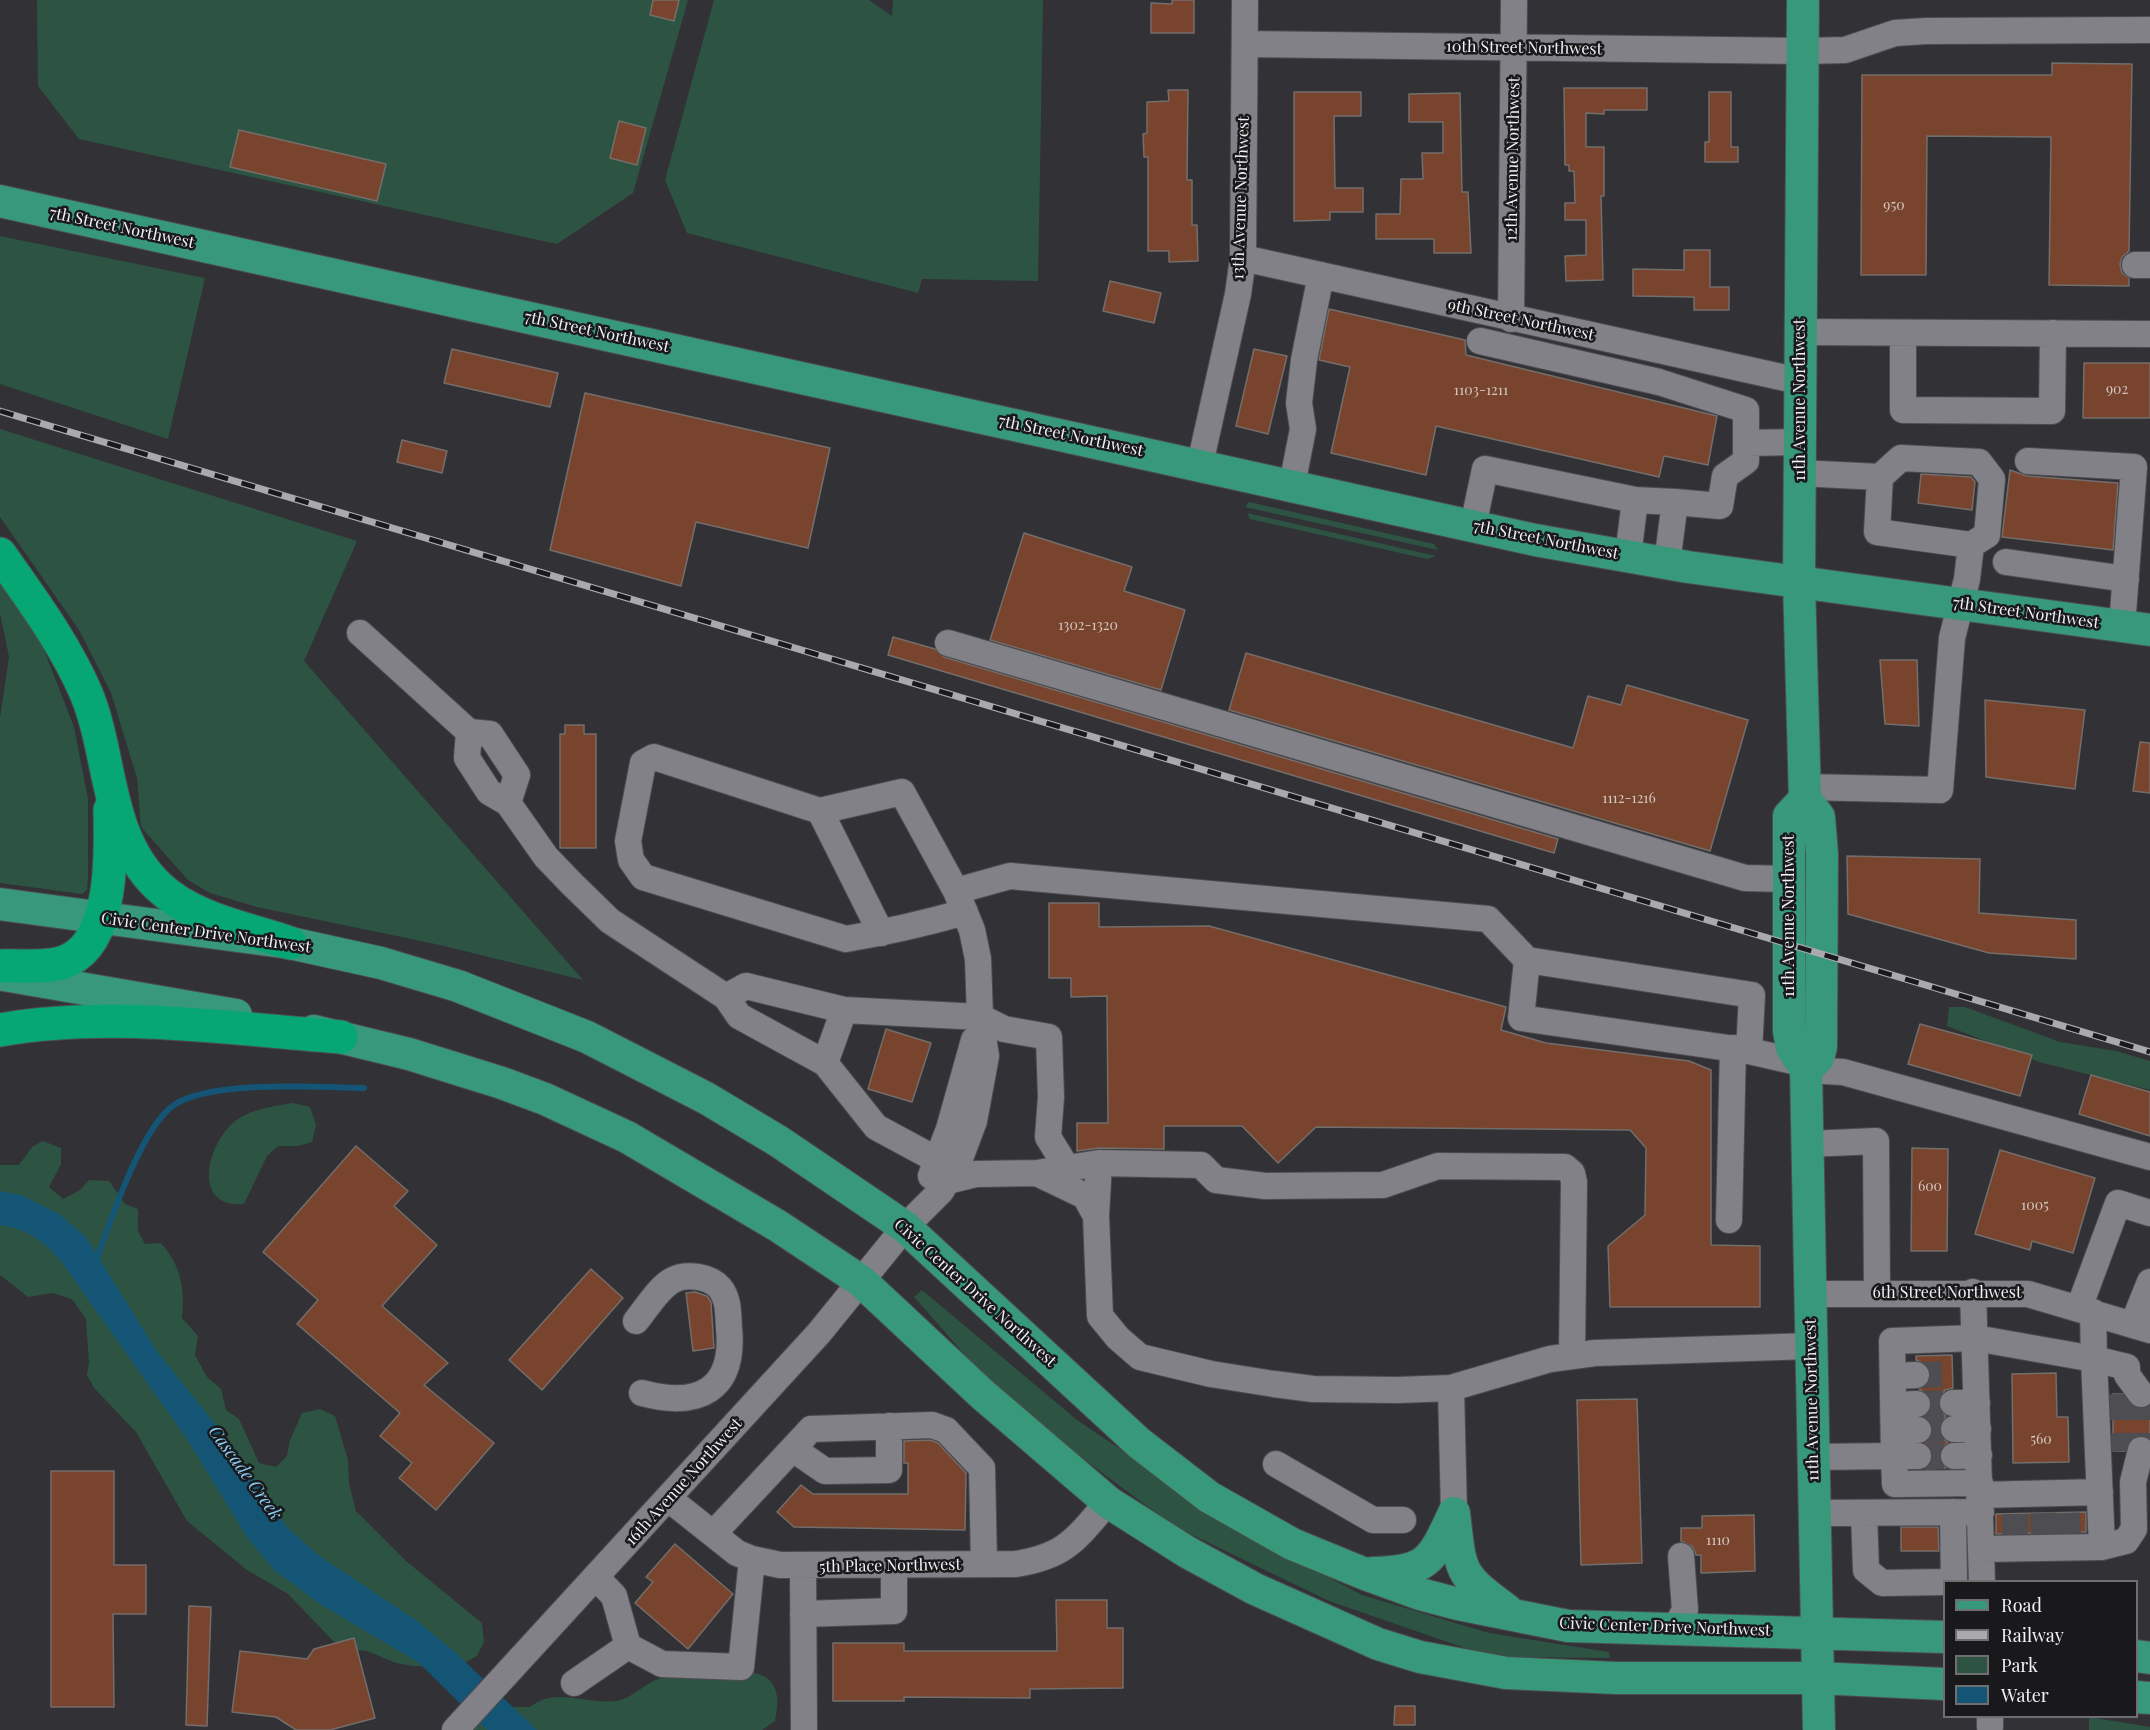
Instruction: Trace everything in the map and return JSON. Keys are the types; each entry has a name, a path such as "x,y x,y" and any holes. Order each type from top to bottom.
{"highway":[{"path":"0,554 66,651 86,694 97,725 109,793 111,847 101,919 89,942 69,960 50,964 0,966"},
{"path":"109,793 141,866 158,886 190,909 290,943"},
{"path":"0,1030 28,1025 115,1021 341,1037"}],"main road":[{"name":"11th Avenue Northwest","path":"1803,0 1799,582 1805,793 1819,817 1822,854 1821,1047 1818,1058 1804,1067"},
{"name":"7th Street Northwest","path":"0,201 1473,526 1667,563 2136,628"},
{"name":"11th Avenue Northwest","path":"1805,793 1789,816 1789,1031 1791,1048 1804,1067 1808,1144 1819,1730"},
{"name":"Civic Center Drive Northwest","path":"0,904 290,943 381,963 458,986 587,1037 706,1098 778,1141 905,1227 1139,1443 1209,1497 1292,1544 1365,1574 1420,1594 1516,1617 1568,1626 1943,1637"},
{"path":"0,974 244,1017 341,1037 502,1083 627,1137 778,1226 861,1281 982,1394 1108,1502 1187,1552 1255,1589 1369,1640 1420,1657 1506,1673 1555,1677 1818,1678 1943,1684"},
{"path":"1365,1574 1406,1572 1422,1565 1434,1551 1454,1513"},
{"path":"1454,1513 1460,1563 1472,1584 1516,1617"}],"street":[{"name":"13th Avenue Northwest","path":"1200,464 1238,294 1243,258 1245,0"},
{"name":"12th Avenue Northwest","path":"1514,0 1518,320 1521,349"},
{"name":"10th Street Northwest","path":"1245,44 1803,51 1845,50 1895,33 1926,31 2150,30"},
{"name":"9th Street Northwest","path":"1243,258 1800,381"},
{"path":"1292,485 1303,429 1299,403 1304,360 1321,275"},
{"path":"1800,332 2150,334"},
{"path":"1903,333 1903,410 2041,411 2052,411 2053,333"},
{"path":"1578,362 1583,334"},
{"path":"1473,526 1485,469 1635,500 1720,506 1725,476 1746,461 1746,410 1659,382 1480,340"},
{"path":"1659,382 1665,352"},
{"path":"1736,407 1743,369"},
{"path":"1746,442 1800,442"},
{"path":"1901,458 1979,462 1992,479 1987,536 1971,544 1877,532 1880,477 1901,458"},
{"path":"2028,461 2142,467 2141,517 2126,579 2136,628"},
{"path":"1799,473 1880,477"},
{"path":"1628,556 1635,500"},
{"path":"1667,563 1675,502"},
{"path":"1805,793 1940,790 1952,638 1971,544"},
{"path":"2006,562 2126,579"},
{"path":"360,633 469,732 467,758 489,792 508,803 546,857 610,921 726,997 739,1016 825,1063 876,1127 943,1171 1037,1173 1099,1163 1201,1166 1216,1180 1265,1186 1383,1185 1438,1166 1565,1167 1572,1173 1574,1182 1584,1354"},
{"path":"948,643 1745,878 1788,879"},
{"path":"881,933 820,811 654,757 643,763 628,841 631,860 643,877 846,939 881,933 961,901 1010,876 1488,919 1527,960 1752,995 1741,1050 1729,1220"},
{"name":"16th Avenue Northwest","path":"455,1730 819,1333 905,1227 943,1171 959,1161 974,1121 986,1056 980,1017 978,960 961,901 902,792 820,811"},
{"path":"1527,960 1521,1018 1741,1050 1804,1067 1843,1072 2150,1157"},
{"path":"726,997 746,986 844,1010 980,1017 1004,1029 1049,1037 1051,1097 1048,1137 1067,1168"},
{"path":"825,1063 844,1010"},
{"path":"1808,1144 1876,1141 1877,1292"},
{"path":"1099,1163 1096,1216 1100,1316 1118,1338 1140,1357 1211,1374 1312,1389 1451,1388 1514,1368 1584,1354 1811,1346"},
{"path":"1037,1173 1071,1187 1084,1196 1096,1216"},
{"path":"2102,1547 2094,1359 2086,1310 2118,1203 2150,1213"},
{"path":"636,1321 670,1281 681,1276 696,1276 718,1286 726,1298 731,1349 728,1367 717,1382 702,1393 684,1399 666,1399 642,1393"},
{"path":"2141,1327 2150,1282"},
{"name":"6th Street Northwest","path":"1810,1294 1877,1292 2028,1294 2141,1327"},
{"path":"1973,1292 1975,1338 1964,1374 1967,1455 1980,1497 1982,1580"},
{"path":"2100,1492 2055,1522 2015,1523 1980,1497 1895,1484 1906,1456 1905,1376 1892,1341 1975,1338 2094,1359 2127,1367 2129,1388"},
{"path":"1451,1388 1454,1513"},
{"path":"713,1534 811,1429 932,1425 946,1430 982,1468 984,1564"},
{"path":"793,1449 825,1472 889,1470 889,1426"},
{"path":"1982,1549 2015,1523 2055,1522 2102,1547 2126,1540 2134,1529 2131,1450"},
{"path":"1813,1457 1906,1456"},
{"path":"1276,1464 1372,1520 1403,1520"},
{"path":"1814,1513 1953,1512 1980,1497"},
{"name":"5th Place Northwest","path":"669,1499 737,1553 752,1559 802,1567 1016,1564 1053,1555 1068,1546 1108,1502"},
{"path":"1953,1512 1954,1580"},
{"path":"1864,1513 1866,1570 1882,1584 1943,1582"},
{"path":"1662,1630 1678,1623 1686,1610 1681,1556"},
{"path":"596,1577 615,1596 628,1646 662,1664 741,1667 752,1559"},
{"path":"803,1614 894,1611 894,1565"},
{"path":"802,1567 804,1730"},
{"path":"574,1683 628,1646"}],"green space":[{"path":"37,0 688,0 633,193 557,244 79,139 38,86"},
{"path":"714,0 869,0 892,16 893,0 1043,0 1038,281 922,279 918,293 687,233 665,180"},
{"path":"0,236 205,278 168,439 0,384"},
{"path":"0,429 357,541 304,661 583,980 440,945 257,907 210,893 188,880 141,827 137,778 111,693 79,630 0,517"},
{"path":"1249,502 1434,544 1438,550 1245,507"},
{"path":"1247,513 1436,556 1427,559 1250,519"},
{"path":"0,574 41,642 74,727 88,799 88,877 87,890 82,894 0,883 0,718 9,657 0,613"},
{"path":"1949,1007 1965,1007 2060,1042 2116,1051 2150,1061 2150,1090 2039,1062 1947,1026"},
{"path":"293,1103 310,1107 316,1125 312,1142 298,1146 278,1146 267,1156 244,1204 226,1202 215,1195 210,1183 209,1168 213,1153 231,1125 255,1111"},
{"path":"43,1141 61,1148 61,1164 49,1187 63,1199 80,1190 89,1180 109,1181 125,1204 138,1209 138,1231 145,1244 161,1243 168,1252 177,1269 182,1287 182,1318 198,1336 195,1355 207,1377 221,1389 226,1410 239,1419 259,1463 276,1467 287,1456 290,1440 302,1413 320,1409 335,1416 348,1460 349,1484 356,1511 406,1561 482,1623 484,1642 477,1656 457,1667 413,1666 396,1663 367,1651 340,1648 288,1594 247,1570 187,1521 136,1432 94,1388 87,1375 89,1363 86,1319 72,1299 52,1293 28,1297 0,1275 0,1165 19,1165 32,1147"},
{"path":"922,1290 1077,1420 1242,1531 1362,1595 1489,1633 1609,1652 1610,1658 1491,1657 1329,1601 1174,1526 1078,1455 989,1382 914,1297"},
{"path":"690,1669 746,1671 766,1678 775,1687 777,1702 775,1721 762,1730 455,1730 477,1707 530,1707 540,1701 562,1697 598,1701 621,1700 655,1681"},
{"path":"2089,1718 2150,1727 2150,1730 2089,1730"}],"water":[{"name":"Cascade Creek","path":"0,1191 21,1195 59,1214 86,1237 156,1350 228,1440 286,1526 318,1555 417,1621 456,1653 537,1730 487,1730 418,1662 320,1604 274,1570 247,1537 187,1439 61,1261 34,1237 0,1225"}],"building":[{"path":"653,0 679,0 674,21 650,15"},
{"path":"1172,0 1194,0 1194,33 1151,33 1151,3 1172,4"},
{"path":"2052,63 2132,64 2129,251 2122,257 2120,264 2122,273 2129,278 2129,286 2049,285 2051,137 1927,136 1926,275 1861,275 1862,75 2052,75"},
{"path":"1564,88 1647,88 1647,110 1604,110 1604,114 1586,113 1586,147 1604,147 1604,196 1601,196 1603,280 1566,281 1565,256 1586,255 1586,220 1565,220 1565,203 1575,203 1574,171 1569,171 1569,165 1565,165"},
{"path":"1168,90 1188,90 1187,180 1192,180 1192,225 1197,225 1198,261 1169,262 1169,251 1148,251 1148,157 1144,157 1143,134 1147,133 1147,102 1169,101"},
{"path":"1294,92 1361,92 1361,116 1334,116 1335,188 1363,188 1363,212 1330,212 1330,220 1294,221"},
{"path":"1709,92 1731,92 1731,147 1738,147 1738,162 1705,162 1705,142 1709,142"},
{"path":"1460,93 1462,192 1468,192 1471,253 1434,253 1434,239 1376,239 1376,214 1400,214 1401,179 1423,179 1422,153 1443,153 1443,122 1409,122 1409,94"},
{"path":"619,121 646,128 637,165 610,158"},
{"path":"239,130 386,164 377,201 230,167"},
{"path":"1684,250 1710,250 1710,287 1729,287 1729,310 1694,310 1694,297 1633,296 1633,269 1684,270"},
{"path":"1110,281 1161,293 1154,323 1103,311"},
{"path":"1329,309 1465,340 1466,355 1717,416 1708,465 1664,456 1659,477 1436,426 1426,475 1331,453 1350,367 1319,360"},
{"path":"452,349 558,373 550,407 444,383"},
{"path":"1254,349 1287,356 1268,434 1236,426"},
{"path":"2084,363 2150,363 2150,418 2083,418"},
{"path":"585,393 830,448 808,548 696,522 681,586 550,550"},
{"path":"402,440 447,451 442,473 397,462"},
{"path":"2010,470 2027,476 2118,483 2113,550 2002,537"},
{"path":"1921,474 1971,477 1975,482 1972,510 1918,503"},
{"path":"1024,533 1132,567 1124,591 1185,610 1161,690 990,640"},
{"path":"893,637 935,649 944,657 1558,839 1554,853 888,655"},
{"path":"1246,653 1573,748 1588,696 1621,705 1627,685 1748,720 1710,851 1229,710"},
{"path":"1880,660 1917,660 1919,726 1885,724"},
{"path":"1985,700 2085,710 2075,789 1986,777"},
{"path":"565,725 584,725 584,734 596,734 596,848 560,848 560,734 565,734"},
{"path":"2140,742 2150,743 2150,793 2133,791"},
{"path":"1847,856 1980,859 1979,913 2076,920 2076,959 1989,953 1848,914"},
{"path":"1049,903 1099,903 1099,927 1209,926 1506,1007 1501,1030 1546,1043 1689,1061 1711,1070 1711,1245 1760,1246 1760,1307 1610,1307 1608,1246 1645,1215 1646,1148 1630,1130 1316,1127 1278,1163 1242,1126 1164,1126 1164,1149 1099,1148 1077,1151 1077,1123 1108,1123 1107,996 1071,997 1071,978 1049,978"},
{"path":"1920,1024 2032,1055 2020,1096 1908,1064"},
{"path":"886,1029 931,1043 912,1102 868,1089"},
{"path":"2091,1075 2150,1092 2150,1136 2079,1114"},
{"path":"356,1146 408,1191 394,1206 437,1245 382,1306 448,1363 424,1385 494,1443 436,1510 399,1478 412,1463 380,1436 400,1413 297,1324 318,1300 263,1252"},
{"path":"1912,1148 1948,1149 1947,1251 1911,1251"},
{"path":"2000,1150 2095,1178 2073,1253 2032,1241 2030,1250 1975,1234"},
{"path":"591,1269 623,1298 542,1390 509,1360"},
{"path":"695,1292 707,1296 711,1302 714,1348 693,1351 686,1293"},
{"path":"1952,1355 1953,1388 1945,1390 1938,1402 1940,1411 1946,1416 1939,1428 1941,1437 1948,1443 1941,1449 1939,1456 1946,1468 1926,1469 1933,1457 1931,1449 1925,1443 1933,1430 1931,1422 1925,1417 1932,1403 1929,1395 1919,1389 1929,1382 1931,1374 1928,1366 1916,1360 1916,1356"},
{"path":"2056,1373 2057,1417 2068,1417 2069,1462 2013,1463 2012,1374"},
{"path":"2113,1394 2123,1394 2136,1408 2150,1406 2150,1438 2136,1436 2130,1440 2125,1451 2113,1451"},
{"path":"1637,1399 1642,1563 1581,1565 1577,1400"},
{"path":"930,1440 938,1443 966,1473 965,1530 794,1527 777,1512 801,1485 813,1494 908,1494 908,1463 904,1463 904,1441"},
{"path":"51,1471 114,1471 114,1565 146,1565 146,1614 113,1614 114,1707 51,1707"},
{"path":"2086,1512 2086,1532 1996,1534 1996,1514"},
{"path":"1754,1515 1755,1571 1701,1573 1701,1555 1696,1555 1693,1547 1681,1541 1681,1528 1702,1528 1702,1516"},
{"path":"1901,1527 1938,1527 1939,1551 1901,1551"},
{"path":"675,1544 733,1594 688,1649 635,1603 653,1582 646,1577"},
{"path":"1056,1600 1107,1600 1107,1628 1123,1628 1123,1688 1030,1689 1030,1698 904,1697 904,1701 833,1701 833,1643 904,1643 904,1651 1057,1651"},
{"path":"189,1606 211,1607 207,1726 186,1725"},
{"path":"354,1638 375,1718 330,1730 296,1730 276,1717 232,1712 240,1651 307,1659 314,1649"},
{"path":"1395,1706 1415,1706 1415,1725 1394,1725"}],"waterway":[{"path":"95,1264 117,1202 138,1155 162,1117 174,1105 191,1097 239,1088 294,1086 364,1088"}],"tunnel":[{"path":"1916,1375 1952,1374"},
{"path":"2119,1394 2121,1451"},
{"path":"2141,1394 2141,1450"},
{"path":"1917,1404 1953,1403"},
{"path":"1918,1430 1954,1429"},
{"path":"1918,1456 1954,1456"},
{"path":"2043,1513 2044,1535"},
{"path":"2067,1513 2068,1534"},
{"path":"2015,1514 2015,1535"}],"railway":[{"path":"0,411 2150,1052"}]}
